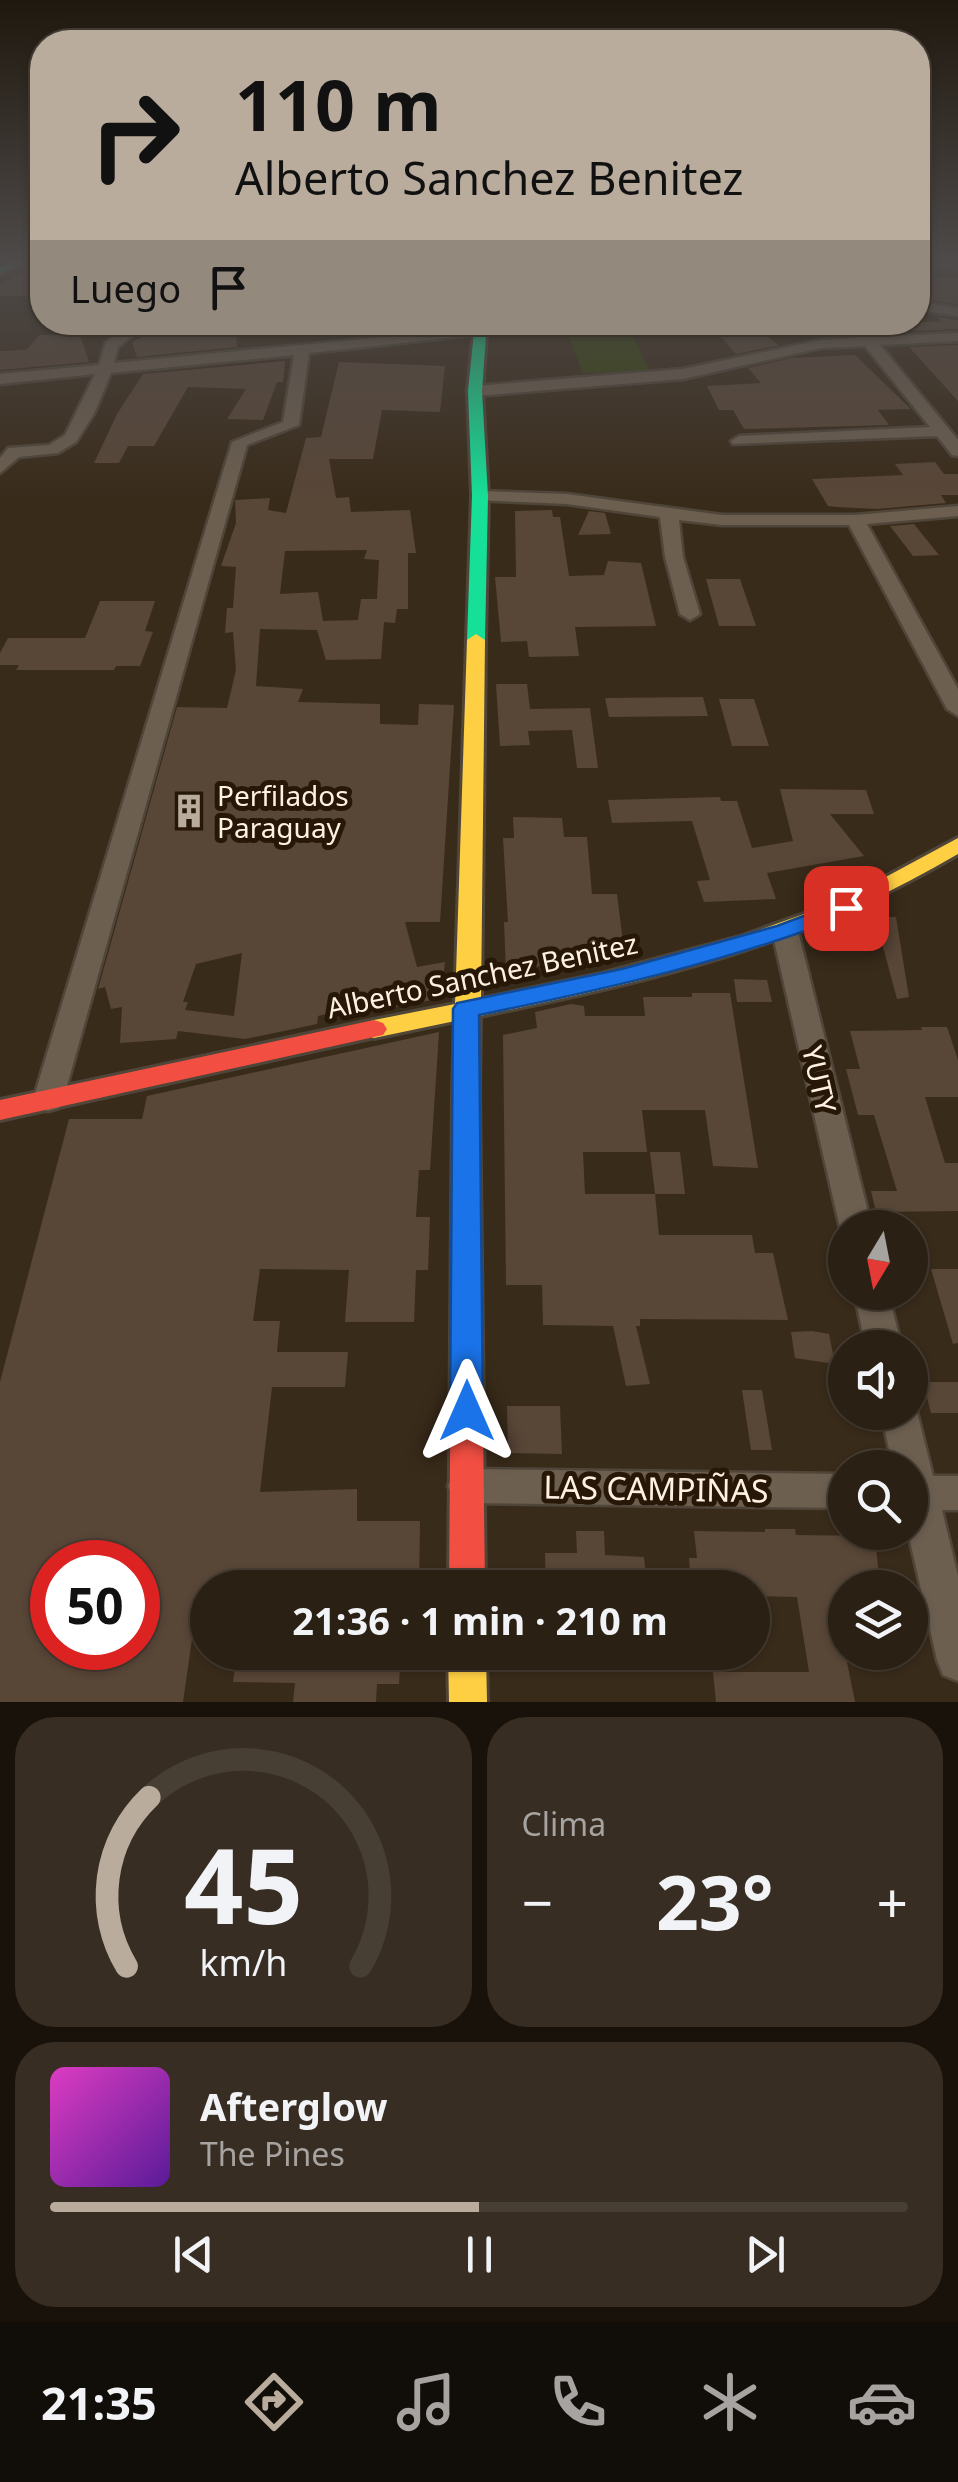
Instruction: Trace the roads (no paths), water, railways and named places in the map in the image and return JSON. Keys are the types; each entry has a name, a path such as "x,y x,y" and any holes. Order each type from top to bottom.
{"main road":[{"path":"467,1570 466,1009 480,496 474,391 478,341"},
{"name":"Alberto Sanchez Benitez","path":"0,1110 624,977 786,931 876,896 958,844"},
{"path":"468,1670 468,1702"}],"street":[{"path":"0,468 14,452 54,449 70,440 107,370 115,341"},
{"path":"0,379 366,341"},
{"path":"474,391 683,374 821,344 850,341"},
{"path":"867,341 958,451"},
{"path":"48,1100 240,442 291,425 302,349"},
{"path":"739,441 940,430"},
{"path":"480,496 567,498 722,520 855,520 958,511"},
{"path":"670,515 674,557 690,614"},
{"path":"855,520 958,709"},
{"name":"YUTY","path":"786,931 852,1210"},
{"name":"LAS CAMPIÑAS","path":"467,1486 828,1491"},
{"path":"928,1493 958,1493"},
{"path":"928,1546 958,1660"}],"place":[{"name":"Perfilados Paraguay","path":"189,811"}]}
